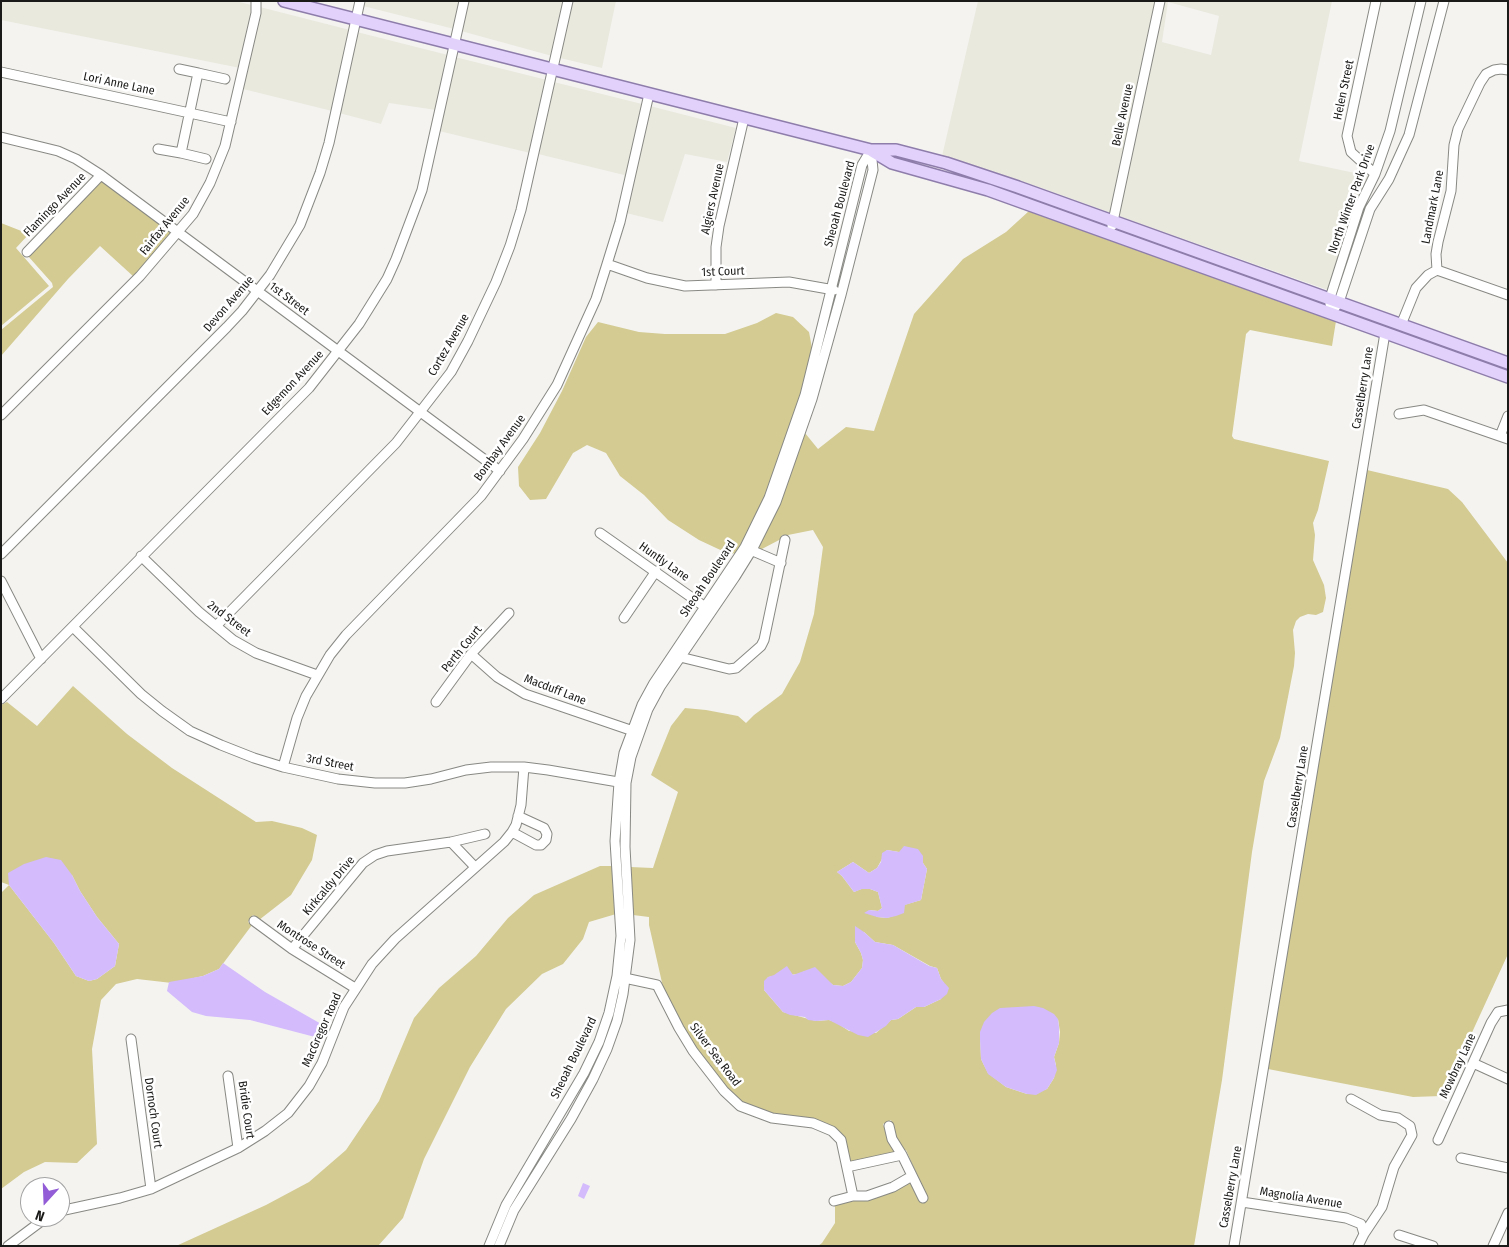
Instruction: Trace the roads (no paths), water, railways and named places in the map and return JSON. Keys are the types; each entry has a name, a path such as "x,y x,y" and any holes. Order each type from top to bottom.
{"main road":[{"path":"284,1 871,150 896,150 970,170 1508,363"},
{"path":"871,150 892,163 988,190 1506,376"},
{"path":"1148,248 1179,245"}],"street":[{"name":"Fairfax Avenue","path":"1,415 140,276 193,214 210,183 223,152 256,13 256,1"},
{"name":"Devon Avenue","path":"1,554 227,327 258,292 286,252 310,200 329,143 360,1"},
{"name":"Edgemon Avenue","path":"1,699 309,388 360,324 386,279 404,239 422,190 464,1"},
{"name":"Cortez Avenue","path":"216,626 396,443 451,372 484,310 510,246 521,210 568,1"},
{"name":"Belle Avenue","path":"1110,234 1160,1"},
{"name":"Helen Street","path":"1375,174 1352,152 1347,136 1376,1"},
{"name":"North Winter Park Drive","path":"1331,313 1359,207 1375,174 1390,131 1421,1"},
{"name":"North Winter Park Drive","path":"1335,300 1370,209 1389,179 1410,135 1444,1"},
{"path":"179,68 225,79"},
{"name":"Landmark Lane","path":"1437,270 1437,248 1451,191 1454,174 1454,145 1458,130 1486,74 1494,70 1508,70"},
{"name":"Lori Anne Lane","path":"1,72 231,122"},
{"path":"180,153 198,73"},
{"name":"Bombay Avenue","path":"283,767 297,718 317,675 346,635 481,496 523,439 557,384 592,307 607,264 620,222 649,94"},
{"name":"Algiers Avenue","path":"716,285 716,247 719,226 744,118"},
{"name":"1st Street","path":"1,137 58,151 76,159 101,175 500,471"},
{"path":"158,149 206,159"},
{"name":"Sheoah Boulevard","path":"748,549 769,498 802,404 862,165 871,150"},
{"name":"Sheoah Boulevard","path":"499,1246 514,1210 571,1119 593,1079 617,1021 622,977 615,842 623,783 631,757 642,705 654,683 708,609 748,549 776,502 812,399 842,292 873,170 871,150"},
{"name":"Flamingo Avenue","path":"26,252 101,175"},
{"name":"1st Court","path":"607,264 665,282 685,286 789,282 842,292"},
{"path":"1401,325 1416,288 1428,274 1437,270 1507,292"},
{"name":"Casselberry Lane","path":"1234,1246 1385,333"},
{"path":"1399,414 1424,410 1504,438 1508,416"},
{"name":"Huntly Lane","path":"600,533 708,609"},
{"path":"680,656 729,669 740,666 761,646 764,640 785,540"},
{"path":"748,549 781,562"},
{"name":"2nd Street","path":"141,556 199,612 233,640 256,653 317,675"},
{"path":"624,618 656,571"},
{"path":"1,581 41,659"},
{"name":"Sheoah Boulevard","path":"635,732 708,609"},
{"name":"Perth Court","path":"436,702 471,654 509,613"},
{"name":"3rd Street","path":"73,627 141,694 190,731 254,758 283,767 338,779 376,783 405,783 432,780 466,770 491,767 524,767 623,783"},
{"name":"Macduff Lane","path":"471,654 497,677 525,694 635,732"},
{"name":"MacGregor Road","path":"70,1209 151,1190 238,1148 265,1131 288,1113 309,1086 322,1064 344,1007 372,964 395,939 504,842 512,832 518,816 524,767"},
{"path":"512,832 536,845 546,840 547,834 544,828 518,816"},
{"name":"Kirkcaldy Drive","path":"292,949 363,863 375,854 451,842 484,834"},
{"path":"451,842 475,867"},
{"name":"Montrose Street","path":"254,921 292,949 355,988"},
{"name":"Sheoah Boulevard","path":"489,1246 506,1205 562,1113 599,1042 622,977"},
{"name":"Silver Sea Road","path":"622,977 657,985 679,1028 694,1051 724,1091 740,1106 772,1118 813,1123 832,1131 841,1140 853,1196"},
{"name":"Mowbray Lane","path":"1438,1140 1498,1012 1508,1010"},
{"name":"Dornoch Court","path":"131,1039 151,1190"},
{"path":"1473,1063 1508,1079"},
{"name":"Bridie Court","path":"228,1076 238,1148"},
{"path":"1351,1099 1380,1114 1398,1118 1410,1126 1412,1135 1394,1167 1382,1207 1358,1246"},
{"path":"888,1126 892,1139 902,1154 923,1198"},
{"path":"846,1167 902,1154"},
{"path":"1461,1158 1508,1168"},
{"path":"834,1201 853,1196 867,1196 893,1187 912,1176"},
{"name":"Magnolia Avenue","path":"1242,1202 1346,1218 1362,1224 1364,1234"},
{"path":"1493,1246 1508,1213"},
{"path":"8,1246 34,1227"},
{"path":"1399,1236 1433,1246"}]}
